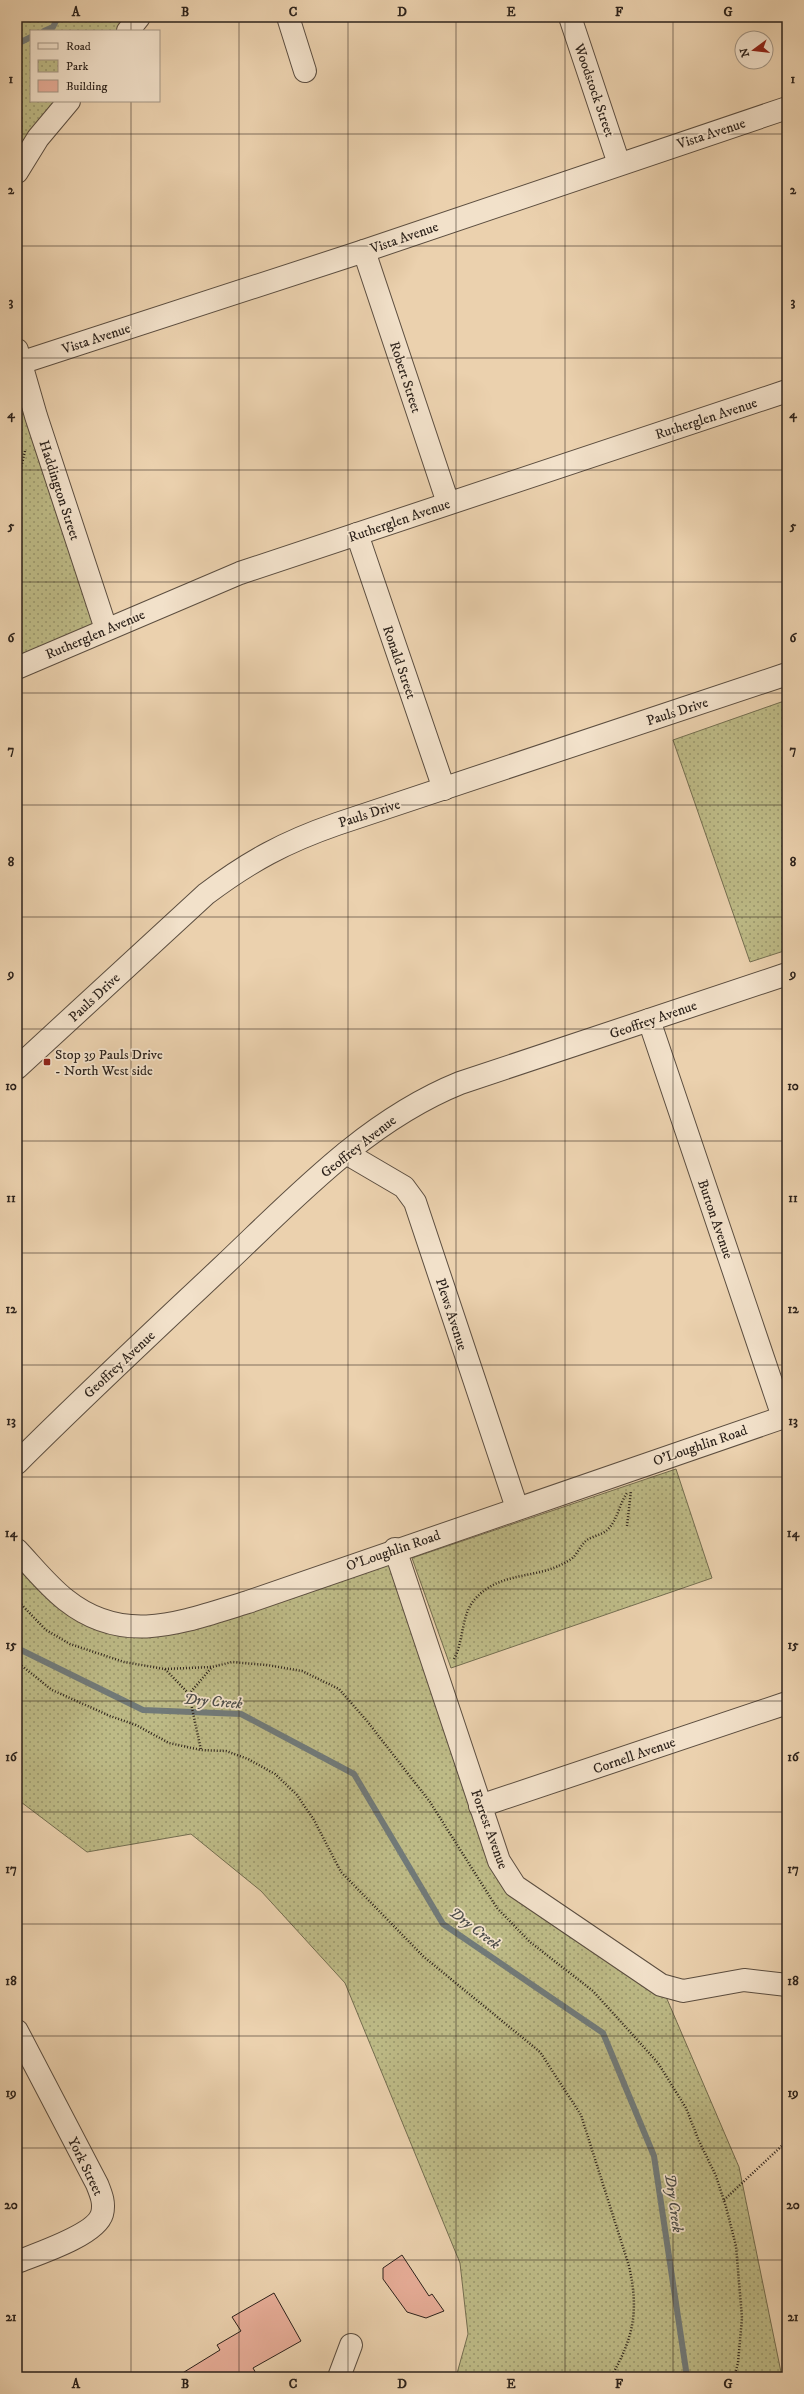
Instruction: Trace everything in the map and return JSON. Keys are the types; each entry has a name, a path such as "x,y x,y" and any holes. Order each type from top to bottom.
{"street":[{"path":"129,30 139,17"},
{"path":"288,17 305,71"},
{"name":"Woodstock Street","path":"570,17 619,164"},
{"path":"17,172 38,138 68,102"},
{"name":"Vista Avenue","path":"18,357 364,251 787,108"},
{"name":"Robert Street","path":"364,251 448,504"},
{"name":"Haddington Street","path":"18,357 106,629"},
{"name":"Rutherglen Avenue","path":"17,668 240,573 787,391"},
{"name":"Ronald Street","path":"357,534 444,789"},
{"name":"Pauls Drive","path":"17,1068 206,894 237,870 270,851 301,837 787,674"},
{"name":"Geoffrey Avenue","path":"17,1463 318,1176 392,1117 435,1094 787,974"},
{"name":"Burton Avenue","path":"649,1020 785,1416"},
{"name":"Plews Avenue","path":"346,1154 404,1186 415,1202 517,1508"},
{"name":"O'Loughlin Road","path":"17,1550 59,1594 81,1610 106,1621 138,1627 166,1626 214,1612 785,1416"},
{"name":"Forrest Avenue","path":"395,1549 480,1806 500,1861 515,1886 652,1980 683,1991 744,1980 787,1985"},
{"name":"Cornell Avenue","path":"480,1806 787,1703"},
{"name":"York Street","path":"17,2031 97,2184 103,2204 102,2214 94,2227 17,2262"},
{"path":"339,2377 351,2345"}],"path":[{"path":"451,1663 461,1646 467,1613 473,1600 496,1582 512,1576 539,1573 572,1559 584,1541 607,1530 615,1519 622,1500 631,1488 627,1526"},
{"path":"17,1600 46,1630 70,1644 124,1662 166,1669 212,1667 232,1662 302,1670 339,1689 367,1721 430,1802 497,1908 530,1942 593,1990 658,2063 686,2108 724,2200 736,2246 742,2318 738,2363 734,2377"},
{"path":"17,1662 52,1690 110,1716 136,1725 168,1743 201,1750 226,1752 248,1759 275,1774 297,1795 314,1820 341,1872 424,1957 540,2052 581,2115 629,2266 634,2290 631,2336 626,2351 612,2377"},
{"path":"189,1694 212,1667"},
{"path":"166,1669 189,1694 201,1750"},
{"path":"724,2200 787,2141"}],"green space":[{"path":"17,17 141,17 130,30 30,30 30,102 68,102 17,178"},
{"path":"17,347 106,629 17,668"},
{"path":"787,700 787,950 750,962 673,740"},
{"path":"676,1469 712,1578 451,1668 412,1558"},
{"path":"17,1548 67,1601 154,1627 395,1549 504,1871 661,1985 739,2167 782,2377 456,2377 468,2334 460,2263 345,1983 261,1891 191,1834 87,1852 17,1799"}],"building":[{"path":"402,2255 429,2296 432,2294 444,2311 426,2318 407,2312 383,2279 383,2268"},
{"path":"274,2293 301,2341 253,2368 258,2377 176,2377 220,2350 217,2345 241,2331 232,2317"}],"waterway":[{"name":"Dry Creek","path":"46,30 53,27 58,17"},
{"name":"Dry Creek","path":"17,44 30,38"},
{"name":"Dry Creek","path":"17,1648 143,1710 241,1714 354,1774 443,1924 603,2033 654,2156 687,2377"}],"place":[{"name":"Stop 39 Pauls Drive - North West side","path":"47,1062"}]}
